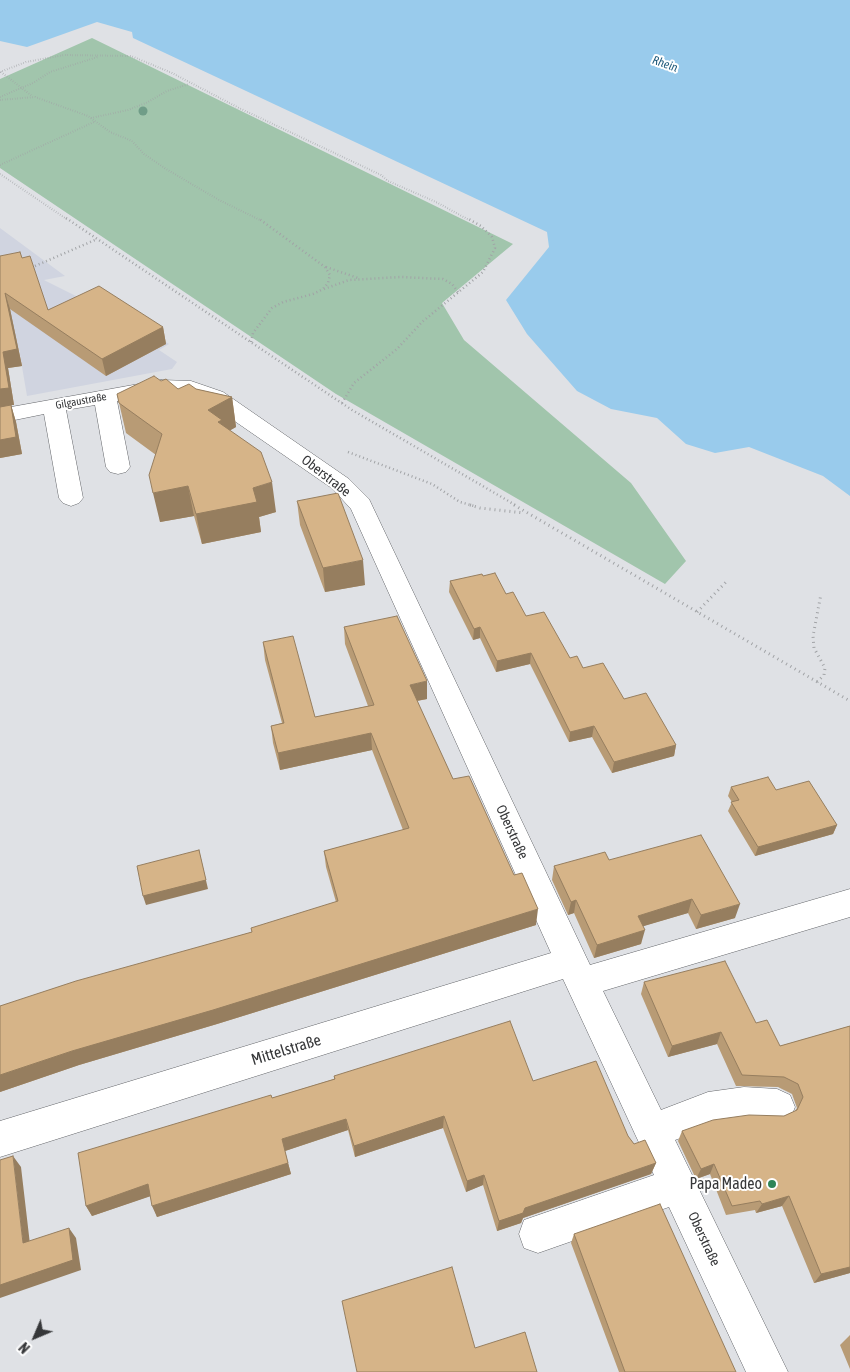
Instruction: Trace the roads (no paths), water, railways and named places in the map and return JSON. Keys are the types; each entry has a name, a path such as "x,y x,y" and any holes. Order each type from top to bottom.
{"street":[{"name":"Gilgaustraße","path":"0,416 161,386"},
{"name":"Oberstraße","path":"161,386 191,387 215,397 340,484 361,505 577,972 767,1372"},
{"path":"105,397 118,467"},
{"path":"54,406 71,498"},
{"name":"Mittelstraße","path":"0,1139 577,972 606,974 850,903"},
{"path":"653,1131 708,1110 744,1105 777,1107"},
{"path":"538,1234 679,1185"}],"water":[{"name":"Rhein","path":"0,0 850,0 850,496 823,476 749,447 715,453 686,444 657,418 611,409 577,391 527,334 506,300 549,247 547,232 133,38 132,32 97,22 27,47 0,41"}],"place":[{"name":"Papa Madeo","path":"772,1184"}]}
